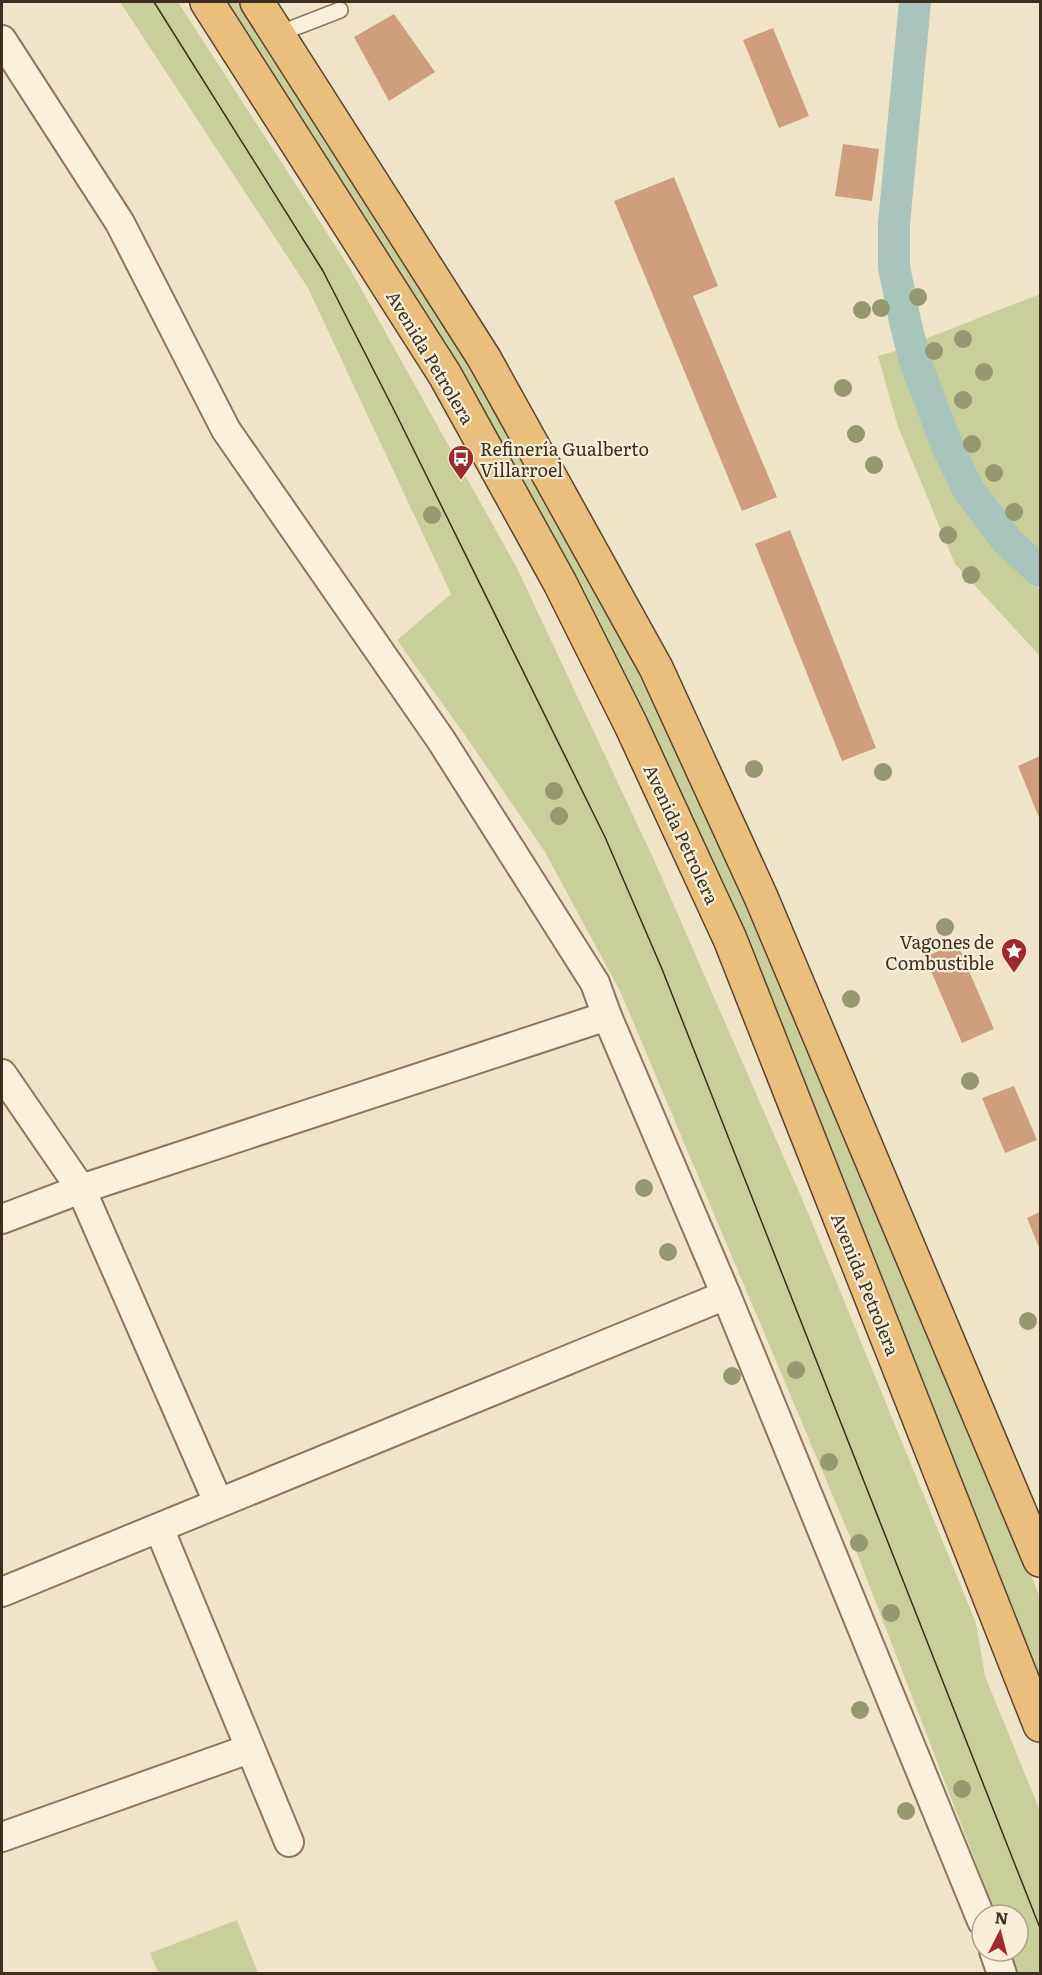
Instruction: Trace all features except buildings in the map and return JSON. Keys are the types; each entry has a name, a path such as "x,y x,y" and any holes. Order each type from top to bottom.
{"highway":[{"name":"Avenida Petrolera","path":"207,2 445,375 560,583 632,725 730,939 1041,1725"},
{"path":"257,2 484,358 656,668 761,897 1041,1560"}],"street":[{"path":"2,40 120,223 226,429 441,740 595,983 726,1295 975,1903"},
{"path":"2,1219 81,1189 607,1016"},
{"path":"2,1074 81,1189 218,1502"},
{"path":"2,1592 726,1295"},
{"path":"159,1528 289,1842"},
{"path":"2,1837 249,1749"}],"lane":[{"path":"278,34 340,10"}],"green space":[{"path":"120,2 178,2 349,267 517,568 655,862 809,1215 976,1623 985,1676 1040,1811 1040,1973 1018,1973 1014,1963 1030,1963 1030,1903 991,1903 856,1551 621,993 545,852 397,640 451,594 308,288"},
{"path":"224,2 240,2 467,357 579,555 715,826 1040,1597 1040,1678 708,851 645,715 578,587"},
{"path":"1040,294 1040,556 1018,536 973,479 920,341"},
{"path":"902,349 937,446 970,511 1019,570 1040,590 1040,656 955,564 898,427 878,356"},
{"path":"237,1920 258,1973 158,1973 150,1953"}],"waterway":[{"path":"915,2 894,223 894,267 905,321 915,361 948,448 968,489 1007,541 1040,571"}],"tram line":[{"path":"154,2 323,271 605,837 662,969 1040,1928"}],"place":[{"name":"Refinería Gualberto Villarroel","path":"461,481"},
{"name":"Vagones de Combustible","path":"1014,974"}]}
